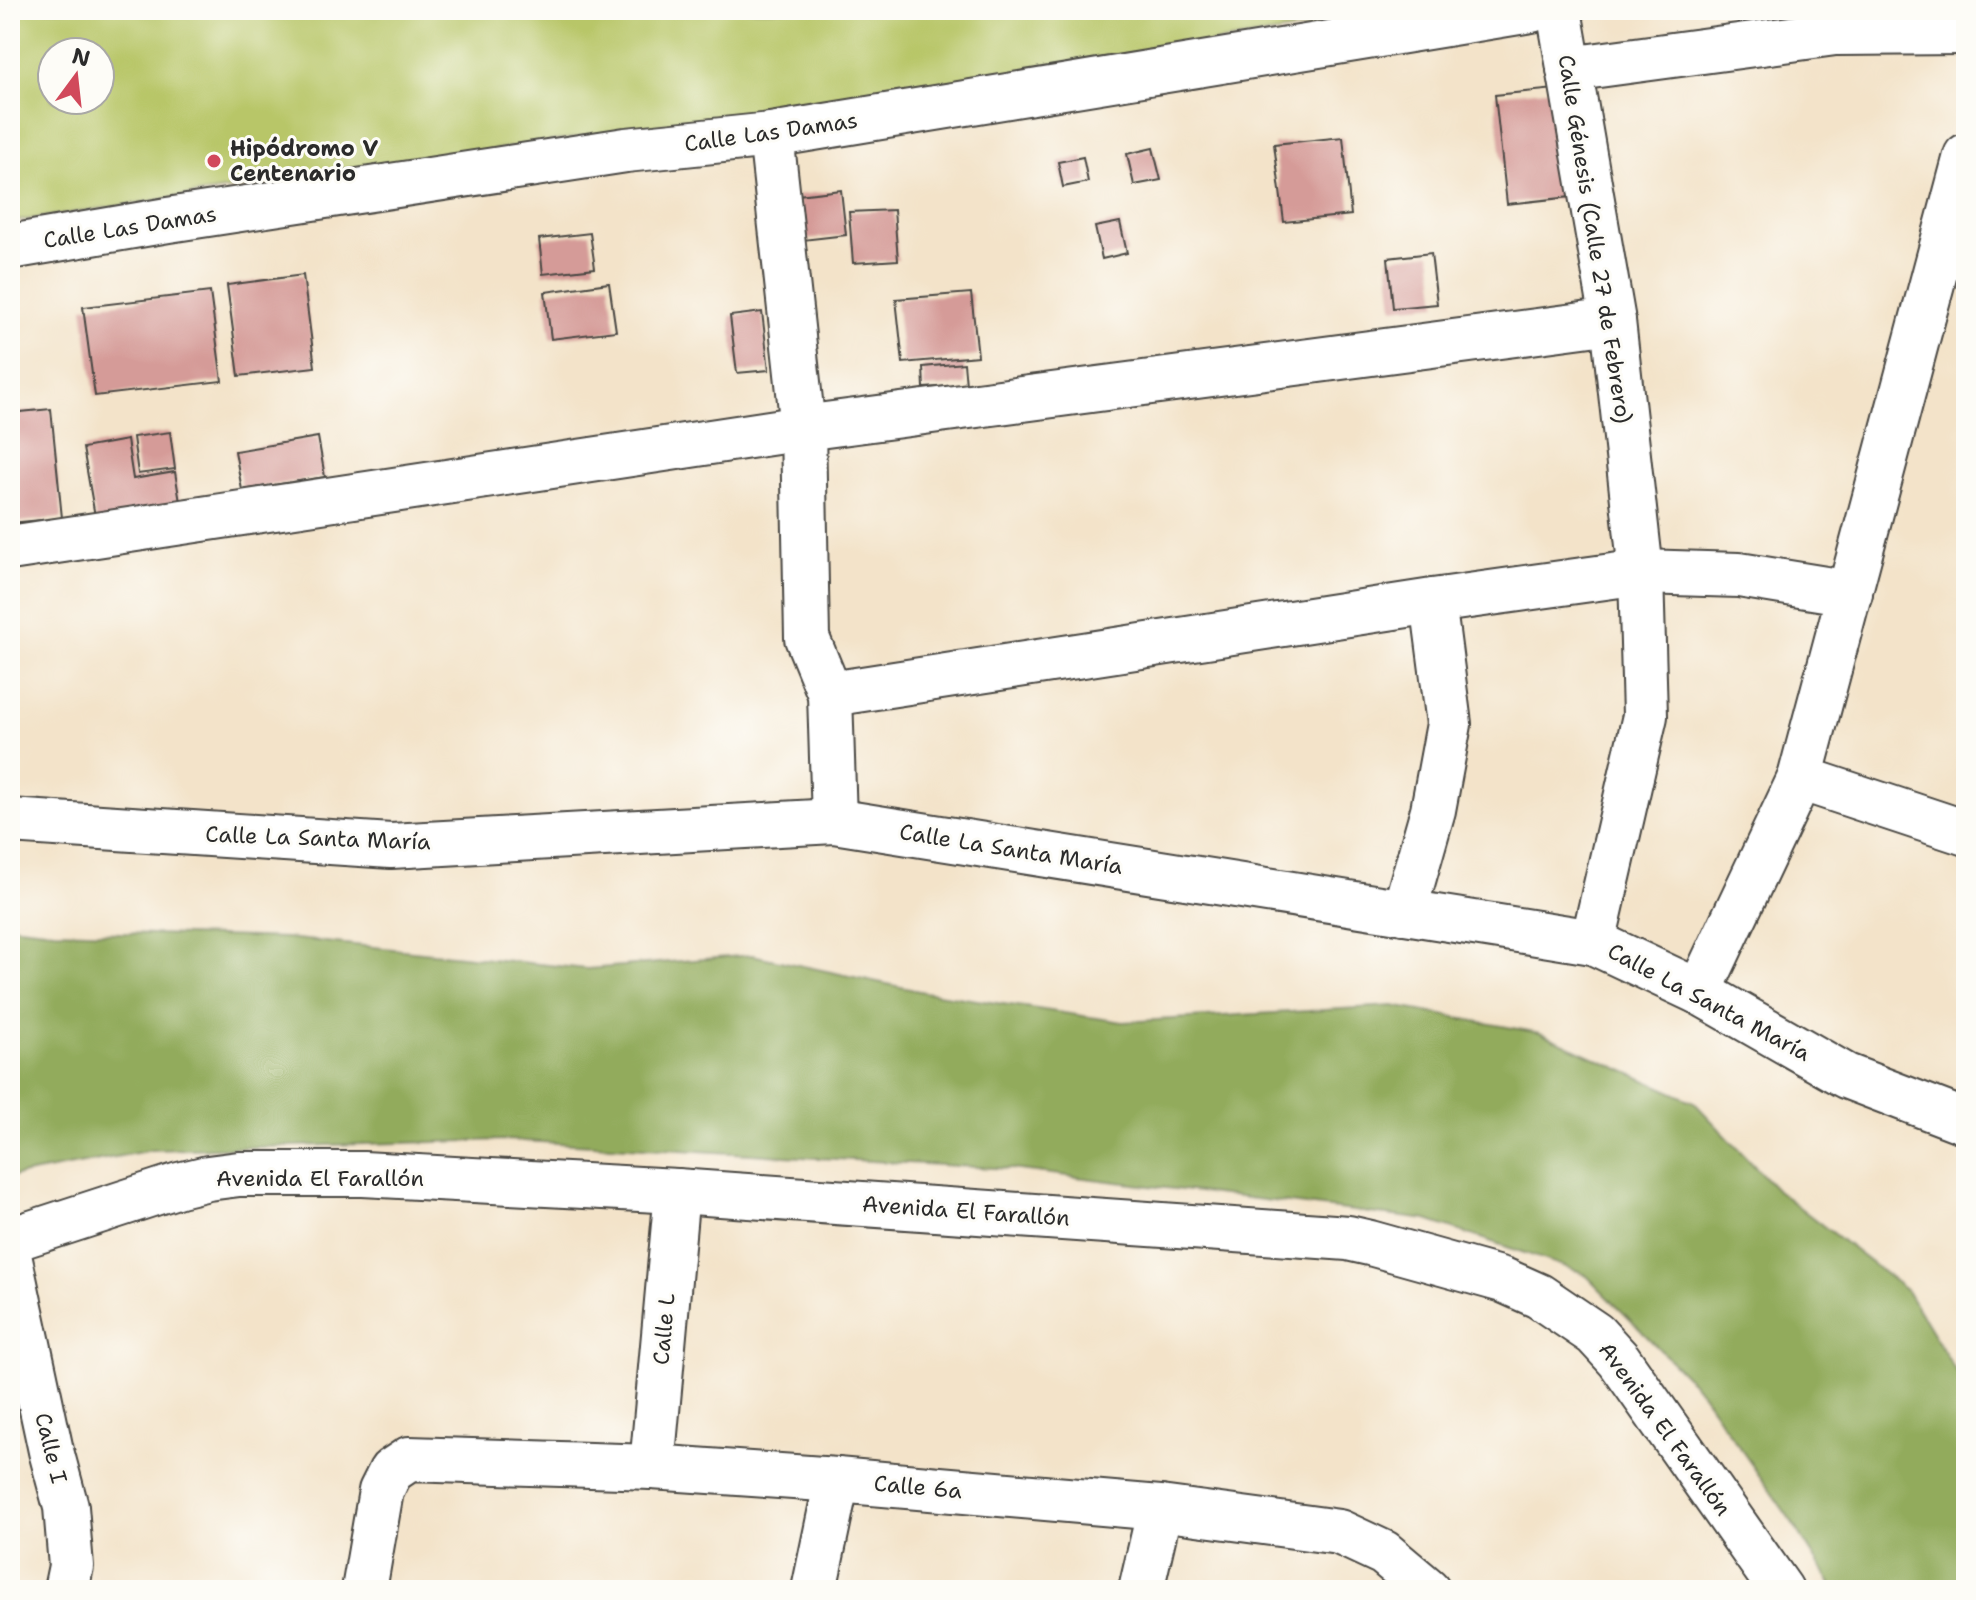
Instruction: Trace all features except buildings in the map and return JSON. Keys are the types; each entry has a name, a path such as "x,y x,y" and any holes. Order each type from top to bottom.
{"street":[{"name":"Calle Las Damas","path":"10,247 184,217 626,150 771,135 1531,10"},
{"name":"Calle Génesis (Calle 27 de Febrero)","path":"1559,10 1613,321 1641,572 1645,716 1593,942"},
{"path":"1569,69 1835,33 1966,32"},
{"path":"771,135 803,428 807,638 830,694 834,821"},
{"path":"1699,992 1800,778 1966,156"},
{"path":"10,548 803,428 1613,321"},
{"path":"830,694 1641,572 1739,575 1850,593"},
{"path":"1404,912 1433,810 1449,724 1433,601"},
{"path":"1800,778 1966,833"},
{"name":"Calle La Santa María","path":"10,821 391,846 834,821 1593,942 1699,992 1846,1076 1966,1122"},
{"name":"Avenida El Farallón","path":"10,1240 179,1185 239,1174 363,1174 677,1191 1348,1238 1503,1280 1539,1296 1595,1334 1619,1360 1781,1590"},
{"name":"Calle L","path":"652,1467 677,1191"},
{"name":"Calle I","path":"10,1260 66,1507 71,1566 66,1590"},
{"name":"Calle 6a","path":"364,1590 381,1491 391,1471 409,1459 652,1467 1160,1508 1339,1532 1384,1553 1428,1590"},
{"path":"814,1590 837,1480"},
{"path":"1141,1590 1160,1508"}],"green space":[{"name":"Hipódromo V Centenario","path":"10,10 1430,10 10,222"},
{"path":"10,926 54,931 286,938 587,969 752,955 924,992 1123,1022 1393,1006 1540,1033 1694,1102 1777,1190 1907,1291 1966,1388 1966,1590 1835,1590 1792,1522 1697,1387 1584,1273 1427,1220 1011,1169 505,1140 152,1150 10,1177"}],"place":[{"name":"Hipódromo V Centenario","path":"214,161"}]}
